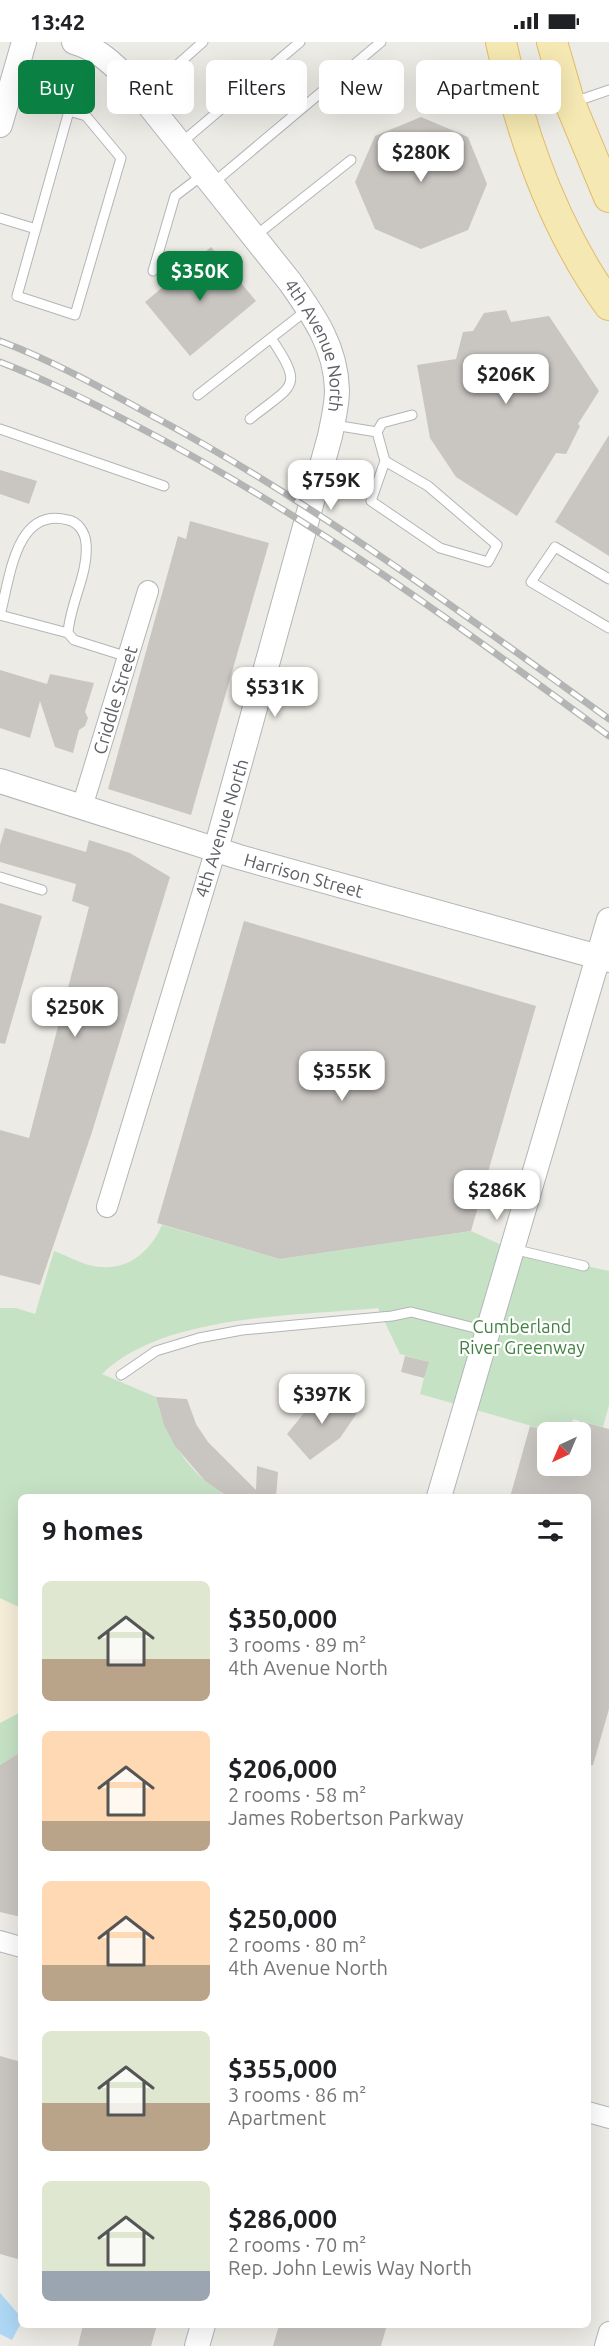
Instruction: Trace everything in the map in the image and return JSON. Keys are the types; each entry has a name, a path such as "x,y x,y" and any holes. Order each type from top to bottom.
{"main road":[{"path":"501,42 513,98 544,189 590,279 609,306"},
{"path":"552,42 570,103 609,198"}],"street":[{"path":"0,125 11,75 24,42"},
{"name":"4th Avenue North","path":"74,42 88,46 110,60"},
{"path":"103,42 116,60"},
{"name":"4th Avenue North","path":"107,1207 216,849 332,425 337,391 332,351 309,308 156,114"},
{"name":"Criddle Street","path":"82,807 148,591"},
{"name":"Harrison Street","path":"1,785 82,807 216,849 604,959"},
{"path":"440,1494 510,1249 604,959 609,920"},
{"path":"0,1941 18,1946"},
{"path":"591,2113 609,2118"},
{"path":"197,2346 202,2328"},
{"path":"605,2346 609,2332"}],"lane":[{"path":"176,60 203,42"},
{"path":"180,144 300,42"},
{"path":"153,271 176,196 208,179 381,42"},
{"path":"570,103 609,90"},
{"path":"69,111 86,116 121,158 75,315 17,296 36,229 69,111"},
{"path":"254,237 351,160"},
{"path":"0,218 36,229"},
{"path":"198,395 309,308"},
{"path":"250,419 290,387 291,367 271,338"},
{"path":"385,461 428,486 497,545 488,562 440,548 371,501 385,461 377,432 382,423 412,415"},
{"path":"332,425 377,432"},
{"path":"0,429 164,486"},
{"path":"68,633 69,614 87,555 86,540 82,530 71,520 55,517 41,520 21,537 0,615 68,633 74,640 128,657"},
{"path":"609,579 555,547 531,582 609,628"},
{"path":"0,877 42,890"},
{"path":"510,1249 584,1266"},
{"path":"121,1376 156,1351 199,1338 242,1330 392,1316 411,1312 487,1330"}],"green space":[{"name":"Cumberland River Greenway","path":"162,1225 280,1259 471,1231 510,1249 609,1271 609,1405 603,1427 573,1419 572,1422 537,1422 537,1427 420,1394 428,1362 400,1354 378,1308 232,1322 195,1329 159,1340 128,1354 102,1374 156,1397 163,1421 180,1452 194,1471 223,1494 18,1494 18,1754 0,1765 0,1308 16,1308 35,1314 54,1251 89,1265 113,1267 133,1260 150,1245"}],"sand":[{"path":"0,1598 18,1607 18,1714 0,1723"}],"water":[{"path":"0,2293 18,2314 18,2328 12,2340 0,2334"}],"building":[{"path":"421,117 468,137 487,184 468,230 421,249 375,229 355,182 375,136"},
{"path":"211,247 256,301 190,356 145,302"},
{"path":"506,310 511,322 549,316 599,391 578,424 580,426 566,454 556,453 517,516 456,477 430,438 417,365 456,359 463,332 473,331 484,313"},
{"path":"609,435 609,556 555,522"},
{"path":"0,470 37,481 29,504 0,494"},
{"path":"190,521 269,543 191,815 108,789 178,536 186,539"},
{"path":"0,670 47,684 50,674 94,683 85,712 88,718 85,726 79,730 73,753 55,747 40,701 30,738 0,728"},
{"path":"5,828 86,852 89,840 130,853 170,877 92,1132 40,1285 0,1275 0,1130 29,1138 89,907 72,901 76,884 0,862 0,845"},
{"path":"0,903 42,916 5,1044 0,1043"},
{"path":"244,921 536,1006 471,1231 280,1259 157,1223"},
{"path":"405,1356 429,1362 424,1378 401,1372"},
{"path":"337,1392 357,1413 340,1438 310,1460 287,1434 309,1407"},
{"path":"156,1397 187,1399 196,1424 208,1442 256,1490 257,1466 278,1472 276,1494 224,1494 205,1481 175,1446 164,1425"},
{"path":"591,1424 609,1429 609,1709 593,1765 591,1765 591,1494 511,1494 530,1426 537,1428 537,1476 591,1476"},
{"path":"18,1754 18,1916 0,1912 0,1765"},
{"path":"0,2056 18,2061 18,2259 0,2254"},
{"path":"82,2328 156,2328 151,2346 78,2346"},
{"path":"278,2328 386,2328 381,2346 273,2346"}],"railway":[{"path":"0,341 93,384 267,482 383,558 609,719"},
{"path":"0,362 112,413 209,465 268,500 384,575 609,736"}]}
